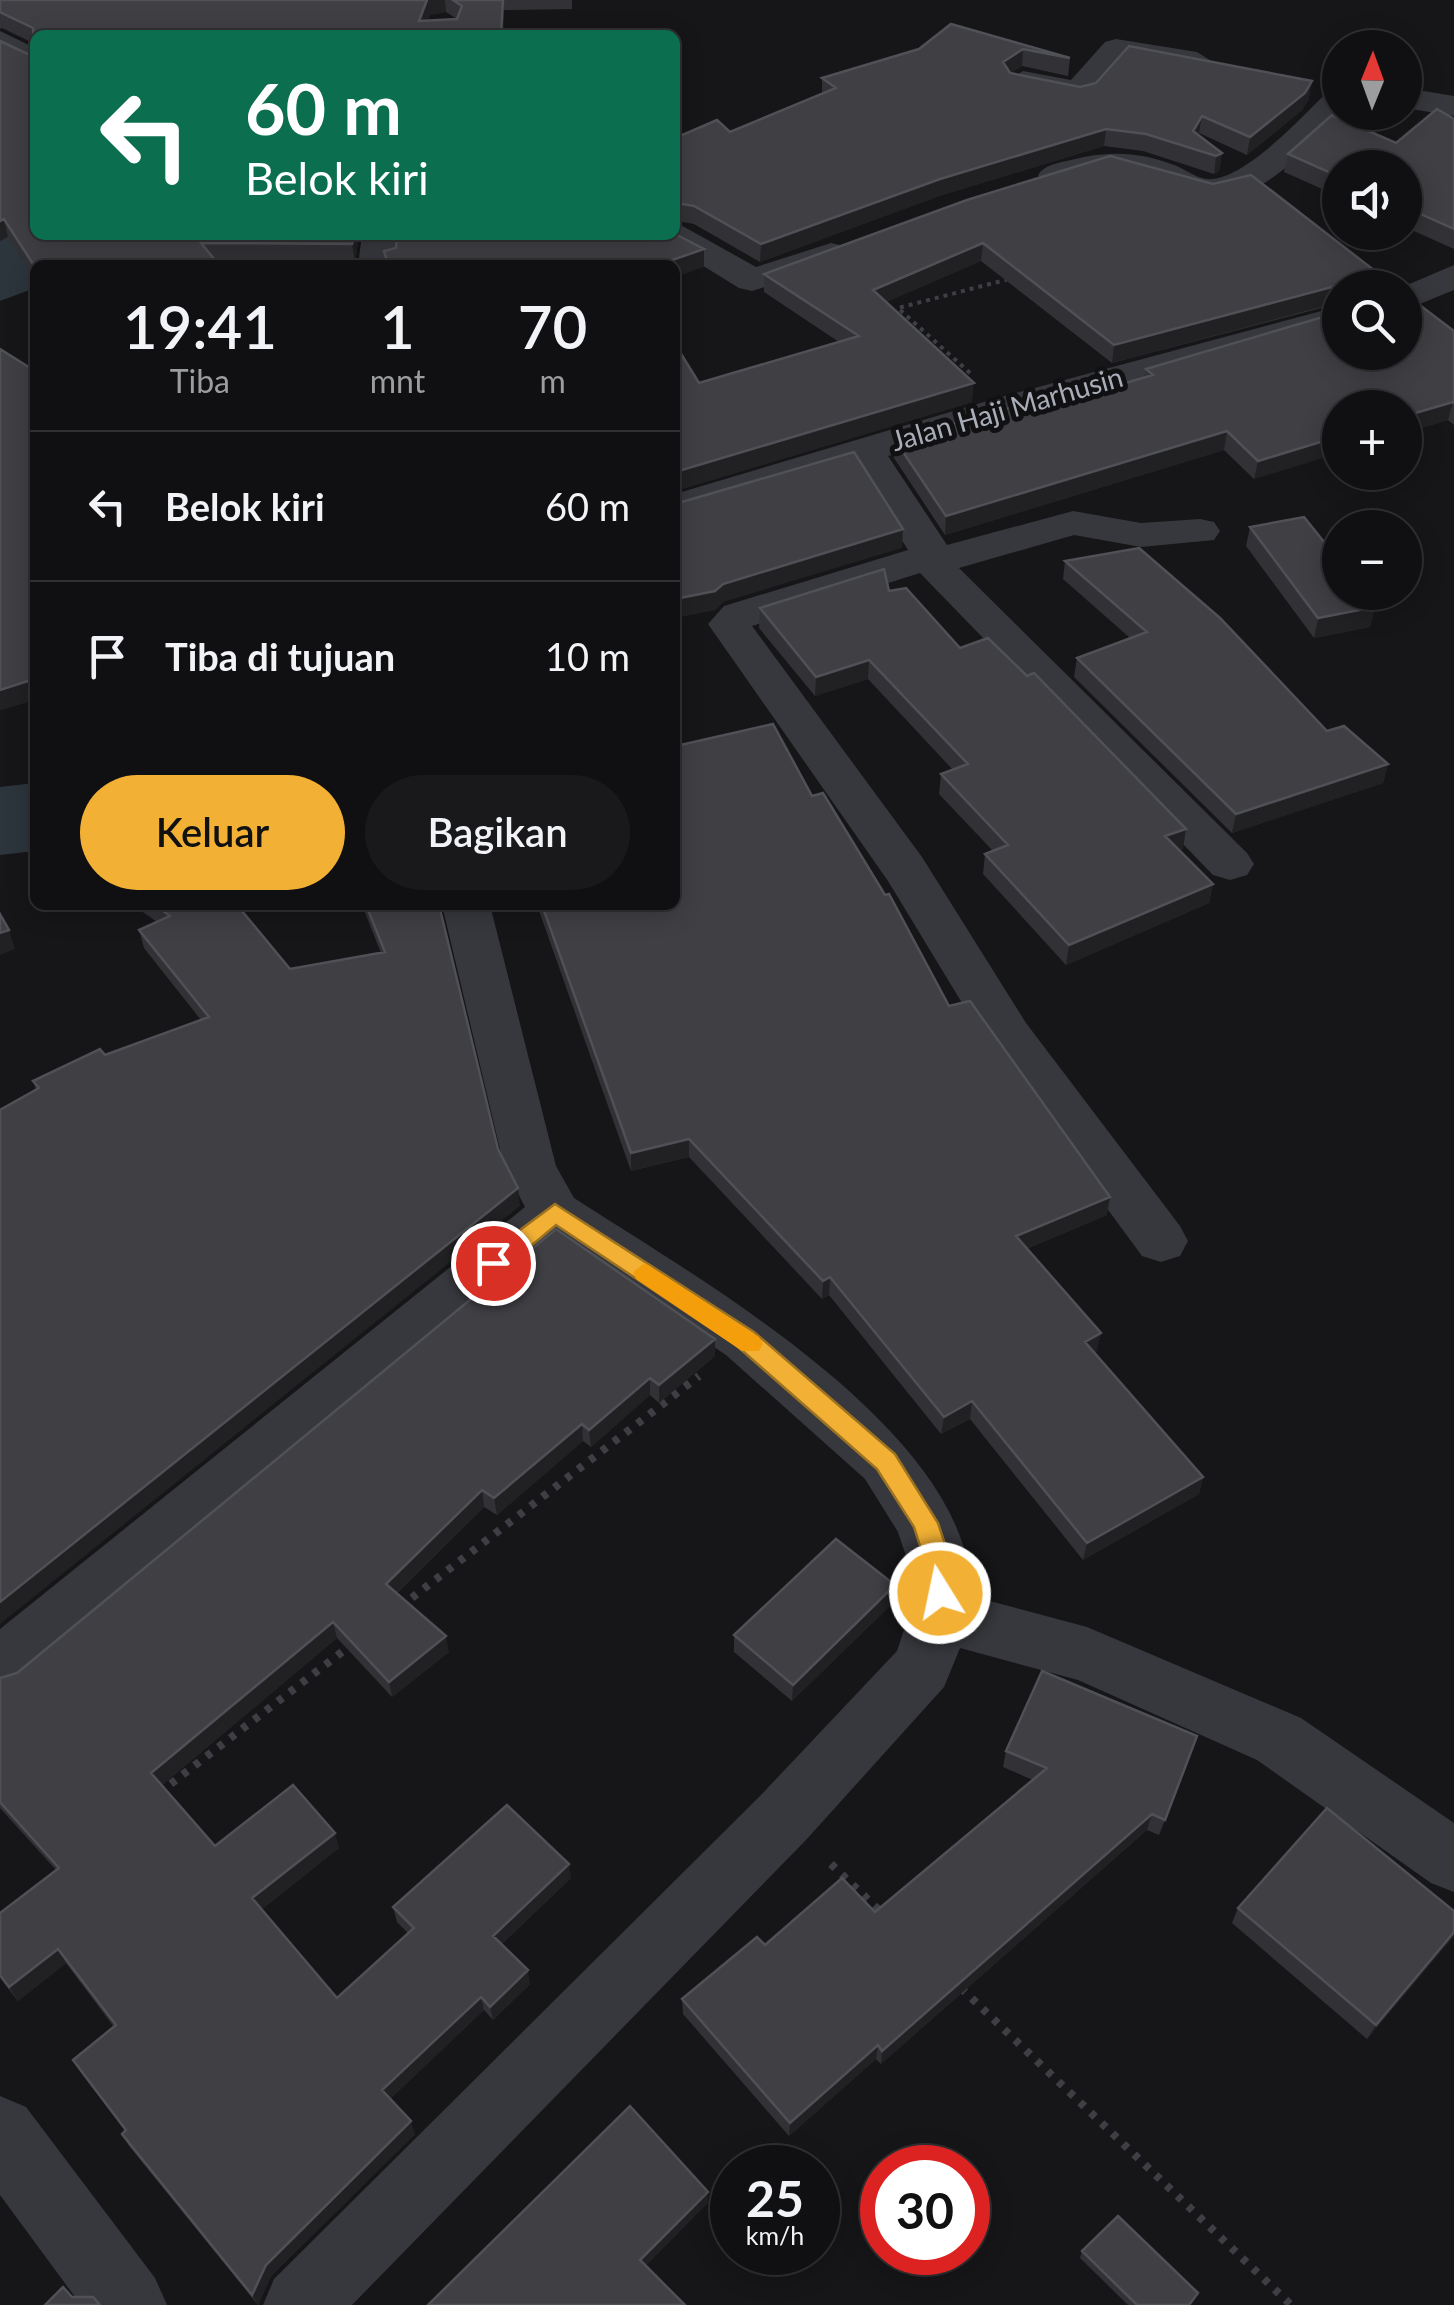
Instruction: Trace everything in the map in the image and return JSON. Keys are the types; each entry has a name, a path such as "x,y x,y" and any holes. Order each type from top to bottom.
{"street":[{"path":"0,41 30,59"},
{"path":"1022,80 1079,91 1116,49 1226,67"},
{"path":"1302,81 1322,85"},
{"path":"1422,101 1454,106"},
{"path":"1022,186 1116,160 1135,162 1199,188 1222,188 1259,168 1322,114"},
{"path":"680,236 752,280 864,242"},
{"path":"1422,292 1454,276"},
{"path":"1422,307 1454,321"},
{"name":"Jalan Haji Marhusin","path":"680,505 1008,406 1322,322"},
{"path":"864,450 940,574 1230,864"},
{"path":"1161,1242 1008,1036 905,868 729,624 739,615 1072,523 1141,535 1200,531"},
{"path":"300,2305 783,1818 922,1667 940,1615 941,1571 925,1523 886,1462 746,1339 555,1213 530,1166 467,910"},
{"path":"0,1666 555,1213"},
{"path":"940,1615 1087,1655 1279,1740 1454,1860"},
{"path":"0,2134 128,2305"}],"path":[{"path":"1008,406 898,308 1027,274"},
{"path":"388,1616 746,1339"},
{"path":"155,1796 357,1640"},
{"path":"783,1818 896,1926"},
{"path":"952,1980 1290,2305"}],"building":[{"path":"0,0 427,0 419,21 457,19 462,6 453,0 503,0 501,30 33,30 0,12"},
{"path":"951,24 1070,58 1023,49 1003,62 1010,73 1080,87 1096,83 1129,46 1312,81 1305,93 1250,137 1202,116 1193,131 1222,153 1216,156 1146,134 1106,129 940,179 761,244 694,206 680,204 680,136 717,120 730,132 836,88 822,78 919,49"},
{"path":"0,41 30,55 30,240 353,240 352,244 201,243 215,260 30,260 4,219 0,221"},
{"path":"1437,109 1454,119 1454,229 1422,215 1422,150 1322,150 1322,169 1288,154 1322,124 1322,130 1366,130 1396,143 1412,130 1422,130 1422,121"},
{"path":"1110,156 1213,184 1251,175 1322,230 1322,250 1348,250 1374,270 1322,270 1322,290 1114,345 983,243 873,290 974,383 680,471 680,352 699,383 859,336 764,274 967,200"},
{"path":"680,237 704,249 672,260 387,260 384,251 396,248 397,240 680,240"},
{"path":"1422,307 1454,331 1454,403 1422,411 1422,390 1322,390 1322,441 1258,461 1227,431 946,516 895,440 1026,403 1033,410 1153,375 1146,369 1322,317 1322,370 1422,370"},
{"path":"0,349 30,368 30,683 0,690"},
{"path":"854,452 903,529 723,584 715,591 680,598 680,503"},
{"path":"1304,517 1322,540 1322,610 1359,610 1318,618 1250,527"},
{"path":"1139,548 1220,618 1327,731 1344,726 1388,764 1236,814 1077,658 1147,632 1065,561"},
{"path":"884,569 889,591 906,588 960,648 988,638 1027,676 1034,673 1186,829 1165,836 1213,884 1069,945 985,854 1008,845 941,774 968,764 869,660 816,677 760,608"},
{"path":"773,724 812,796 823,793 885,895 889,894 949,1006 970,1001 1110,1197 1016,1236 1101,1333 1085,1342 1203,1477 1087,1543 972,1401 944,1417 830,1277 823,1281 689,1139 631,1153 544,910 680,910 680,745"},
{"path":"162,910 241,910 290,969 385,952 368,910 440,910 498,1149 518,1188 0,1602 0,1110 39,1088 33,1081 100,1049 105,1055 209,1017 139,930 170,916"},
{"path":"0,914 9,930 0,933"},
{"path":"556,1229 715,1339 659,1385 650,1378 589,1430 582,1424 494,1498 482,1490 386,1584 446,1636 389,1682 333,1622 151,1773 215,1846 293,1785 335,1833 252,1898 337,1998 414,1928 393,1907 507,1805 569,1864 493,1936 528,1970 490,2007 481,1997 382,2090 411,2121 266,2265 252,2295 122,2134 126,2130 73,2060 116,2025 58,1949 9,1987 0,1975 0,1913 59,1868 0,1802 0,1678 17,1673"},
{"path":"836,1539 895,1585 793,1685 734,1635"},
{"path":"1042,1671 1197,1736 1165,1820 1152,1814 882,2051 878,2045 790,2123 682,1999 757,1937 765,1945 842,1878 875,1912 1047,1768 1006,1751"},
{"path":"1327,1808 1454,1911 1454,1932 1376,2025 1238,1908"},
{"path":"630,2106 708,2192 640,2260 685,2305 428,2305"},
{"path":"1118,2216 1198,2293 1189,2305 1137,2305 1082,2251"},
{"path":"63,2287 72,2297 93,2297 100,2305 45,2305"}],"waterway":[{"path":"0,277 7,271 30,211"},
{"path":"0,821 30,818"}],"slow traffic":[{"path":"645,1272 751,1344"}],"route":[{"path":"493,1263 555,1213 746,1339 886,1462 925,1523 941,1571 940,1593"}]}
